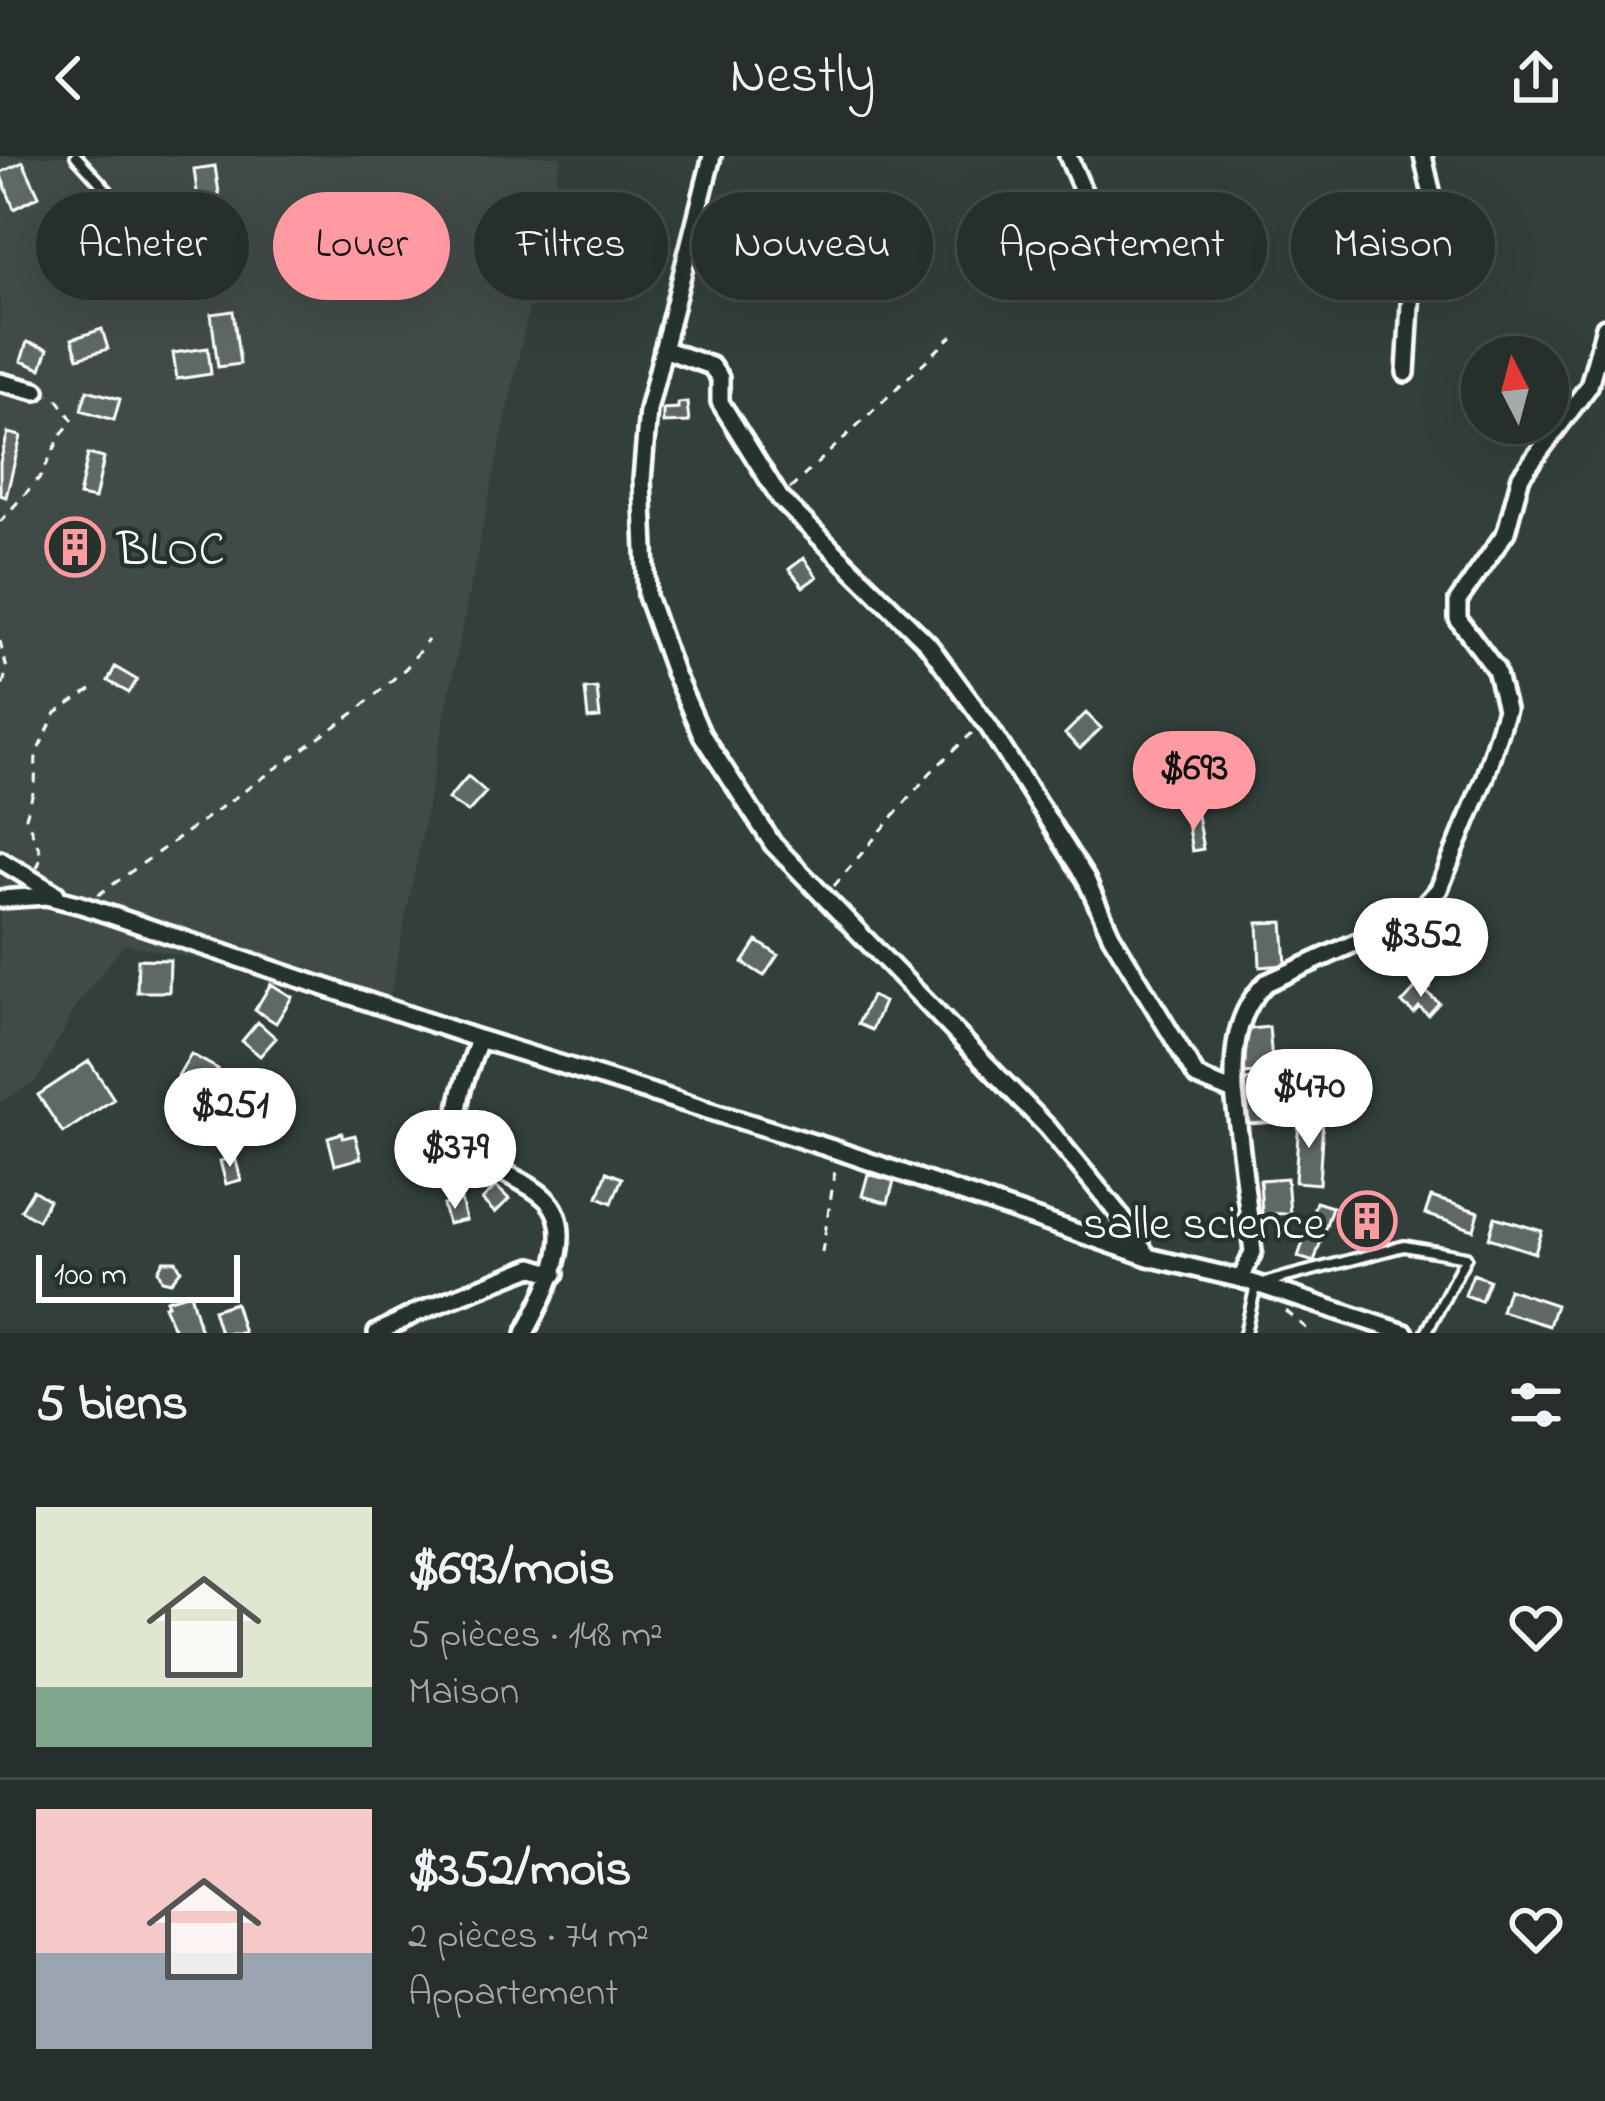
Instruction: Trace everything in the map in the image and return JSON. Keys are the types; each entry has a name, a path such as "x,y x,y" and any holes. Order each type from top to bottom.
{"street":[{"path":"712,156 648,410 643,480 646,596 702,735 773,844 1048,1128 1148,1257"},
{"path":"1068,156 1083,192"},
{"path":"1406,373 1411,288 1432,195 1423,156"},
{"path":"1248,1282 1253,1252 1234,1092 1238,1030 1253,995 1266,983 1386,929 1423,907 1439,889 1484,779 1506,709 1496,670 1458,619 1459,601 1506,532 1521,476 1589,386 1605,327"},
{"path":"663,349 710,366 720,378 720,402 780,498 928,644 984,720 1086,879 1111,935 1197,1077 1234,1092"},
{"path":"0,382 36,391"},
{"path":"0,860 81,905"},
{"path":"0,899 46,896 81,905 479,1039 839,1151 1148,1257 1248,1282 1405,1333"},
{"path":"479,1039 462,1091 459,1130 470,1150 547,1198 559,1217 555,1274 525,1333"},
{"path":"377,1333 532,1267 555,1274"}],"lane":[{"path":"76,156 111,192"},
{"path":"1245,1333 1248,1282 1404,1246 1466,1257 1426,1333"}],"path":[{"path":"780,498 952,336"},
{"path":"0,522 41,476 62,434 74,421 57,398 36,391"},
{"path":"81,905 119,883 180,834 354,713 406,668 428,640"},
{"path":"0,641 7,669 0,695"},
{"path":"31,880 42,856 26,817 35,786 36,754 56,713 95,687"},
{"path":"825,896 930,773 984,720"},
{"path":"822,1252 839,1151"}],"shaded area":[{"path":"0,156 561,156 553,192 474,192 474,300 531,300 390,997 124,944 79,1002 37,1080 0,1103"}],"building":[{"path":"23,162 36,198 14,209 0,173"},
{"path":"215,166 219,192 197,192 194,169"},
{"path":"233,311 240,364 218,367 211,314"},
{"path":"102,329 108,349 78,358 72,339"},
{"path":"27,342 48,349 41,369 21,361"},
{"path":"208,348 211,374 177,379 173,353"},
{"path":"87,390 120,399 114,420 81,410"},
{"path":"687,402 689,422 663,423 663,409"},
{"path":"8,433 21,436 6,497 0,495 0,462"},
{"path":"88,454 104,458 95,499 79,496"},
{"path":"804,558 817,577 803,587 789,569"},
{"path":"115,667 137,680 129,693 108,681"},
{"path":"597,688 600,718 588,719 585,689"},
{"path":"1086,713 1101,728 1080,749 1065,734"},
{"path":"468,776 486,792 468,812 448,799"},
{"path":"1197,815 1203,849 1192,851 1186,817"},
{"path":"1283,922 1286,965 1260,967 1258,923"},
{"path":"757,941 778,955 764,976 743,963"},
{"path":"138,959 170,960 169,992 137,992"},
{"path":"1422,981 1439,1003 1428,1015 1419,1007 1414,1013 1402,1003"},
{"path":"271,984 292,997 276,1023 255,1010"},
{"path":"871,996 884,1002 872,1030 858,1024"},
{"path":"258,1022 276,1038 260,1056 242,1041"},
{"path":"1269,1027 1273,1071 1245,1074 1241,1030"},
{"path":"191,1054 218,1069 205,1092 178,1076"},
{"path":"89,1061 114,1099 63,1133 38,1095"},
{"path":"1274,1077 1277,1122 1249,1124 1245,1080"},
{"path":"1299,1118 1323,1120 1319,1184 1295,1182"},
{"path":"342,1133 343,1138 355,1135 361,1158 335,1165 328,1137"},
{"path":"235,1157 241,1180 226,1184 220,1161"},
{"path":"607,1172 622,1178 612,1203 598,1197"},
{"path":"868,1174 894,1181 888,1203 862,1196"},
{"path":"1287,1178 1290,1213 1262,1215 1260,1180"},
{"path":"496,1186 509,1199 495,1213 482,1200"},
{"path":"33,1190 49,1200 38,1220 21,1210"},
{"name":"salle science","path":"1364,1195 1384,1202 1370,1247 1349,1241"},
{"path":"1431,1197 1479,1212 1474,1230 1425,1214"},
{"path":"461,1200 466,1220 448,1224 443,1205"},
{"path":"1316,1202 1332,1207 1314,1262 1298,1257"},
{"path":"1495,1217 1542,1231 1535,1253 1489,1238"},
{"path":"163,1261 176,1261 181,1270 171,1282 162,1280 158,1270"},
{"path":"1473,1274 1489,1280 1481,1301 1465,1295"},
{"path":"1508,1289 1556,1305 1549,1326 1501,1311"},
{"path":"190,1293 201,1332 176,1333 164,1306 166,1300"},
{"path":"235,1303 244,1333 220,1333 213,1310"}],"place":[{"name":"BLOC","path":"75,547"},
{"name":"salle science","path":"1367,1221"}]}
